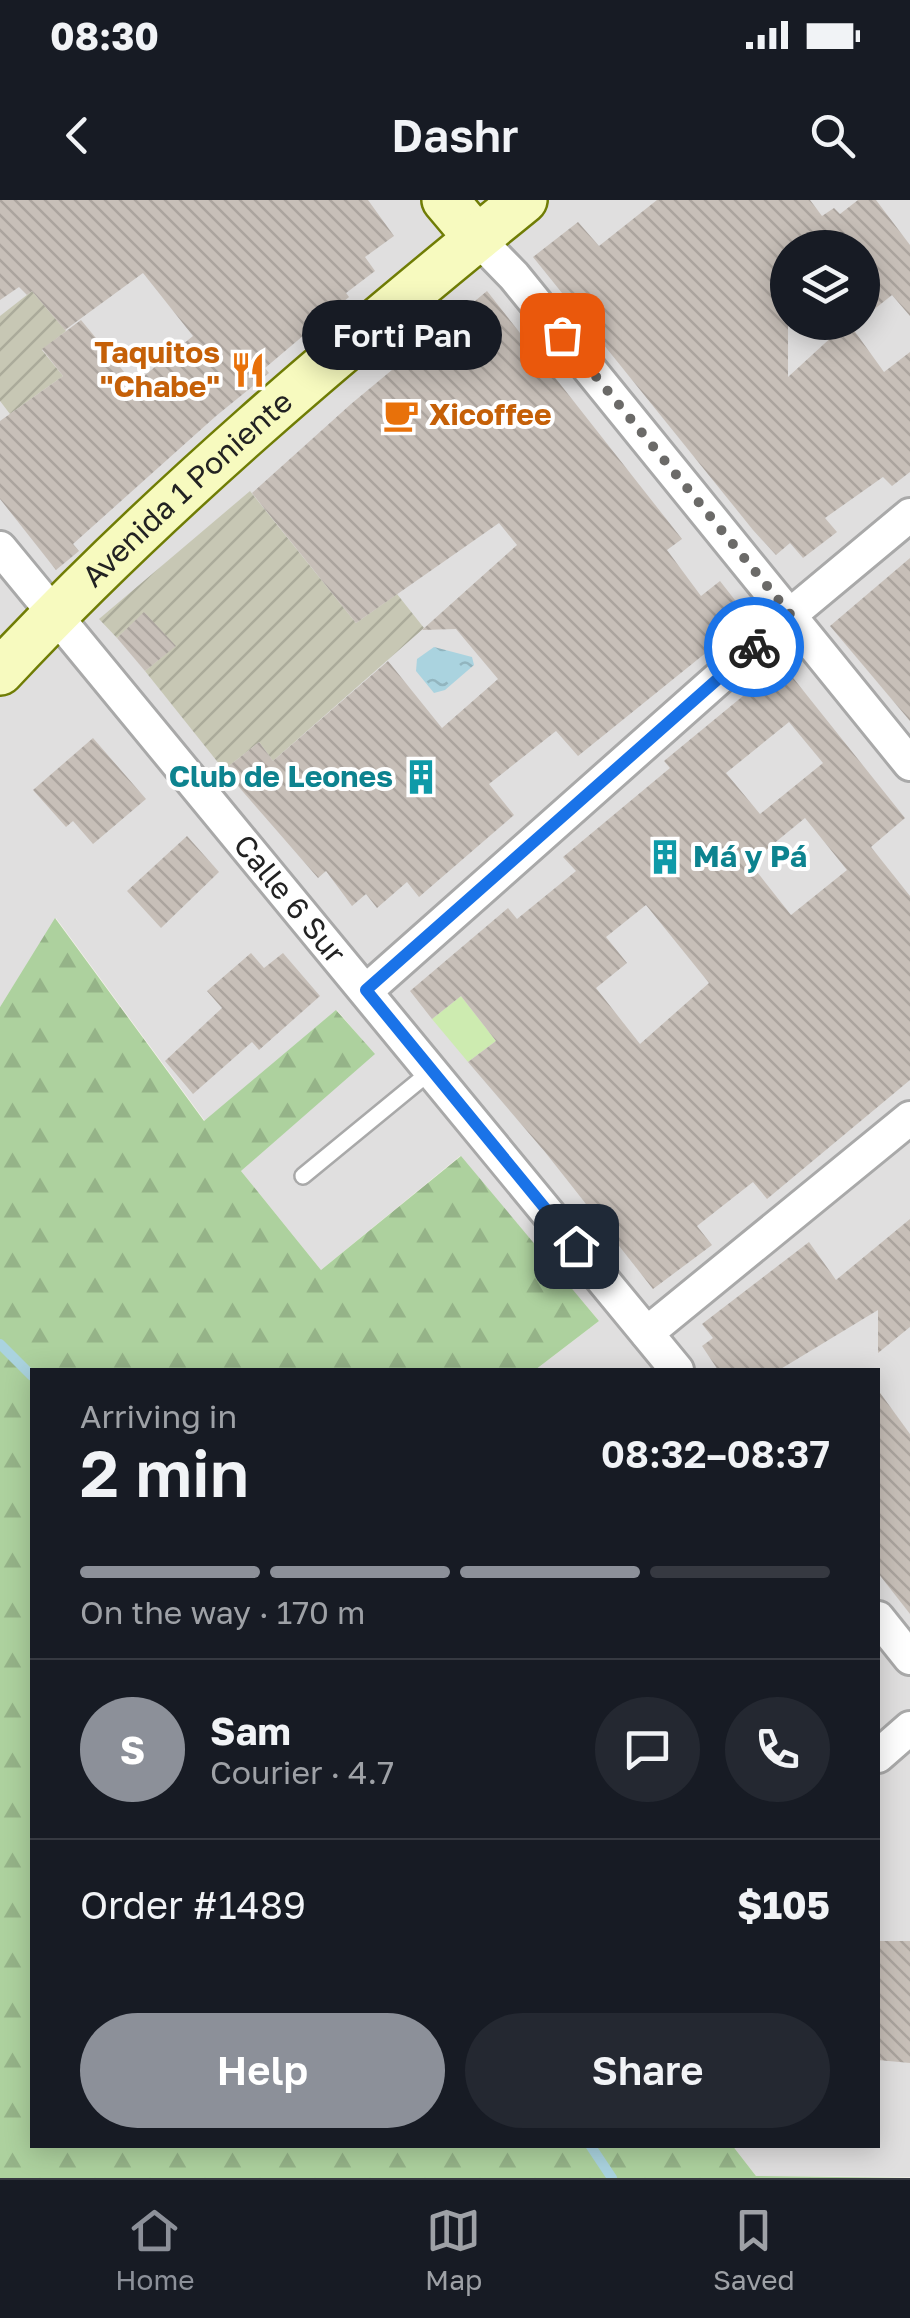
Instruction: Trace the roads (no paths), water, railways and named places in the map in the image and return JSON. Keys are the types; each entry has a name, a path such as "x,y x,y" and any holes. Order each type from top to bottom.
{"street":[{"path":"445,200 514,276 910,764"},
{"name":"Avenida 1 Poniente","path":"0,672 54,614 218,456 524,200"},
{"path":"366,990 790,614 910,516"},
{"name":"Calle 6 Sur","path":"0,548 675,1368"},
{"path":"647,1334 910,1118"},
{"path":"880,1620 910,1658"},
{"path":"880,1754 910,1728"}],"lane":[{"path":"303,1176 432,1070"}],"water":[{"path":"434,647 472,657 474,665 445,690 434,693 416,671 417,659"}],"waterway":[{"path":"0,1344 30,1374"},
{"path":"592,2148 612,2178"}],"place":[{"name":"Forti Pan","path":"562,335"},
{"name":"Taquitos \"Chabe\"","path":"248,370"},
{"name":"Xicoffee","path":"401,415"},
{"name":"Club de Leones","path":"421,777"},
{"name":"Má y Pá","path":"665,857"}]}
